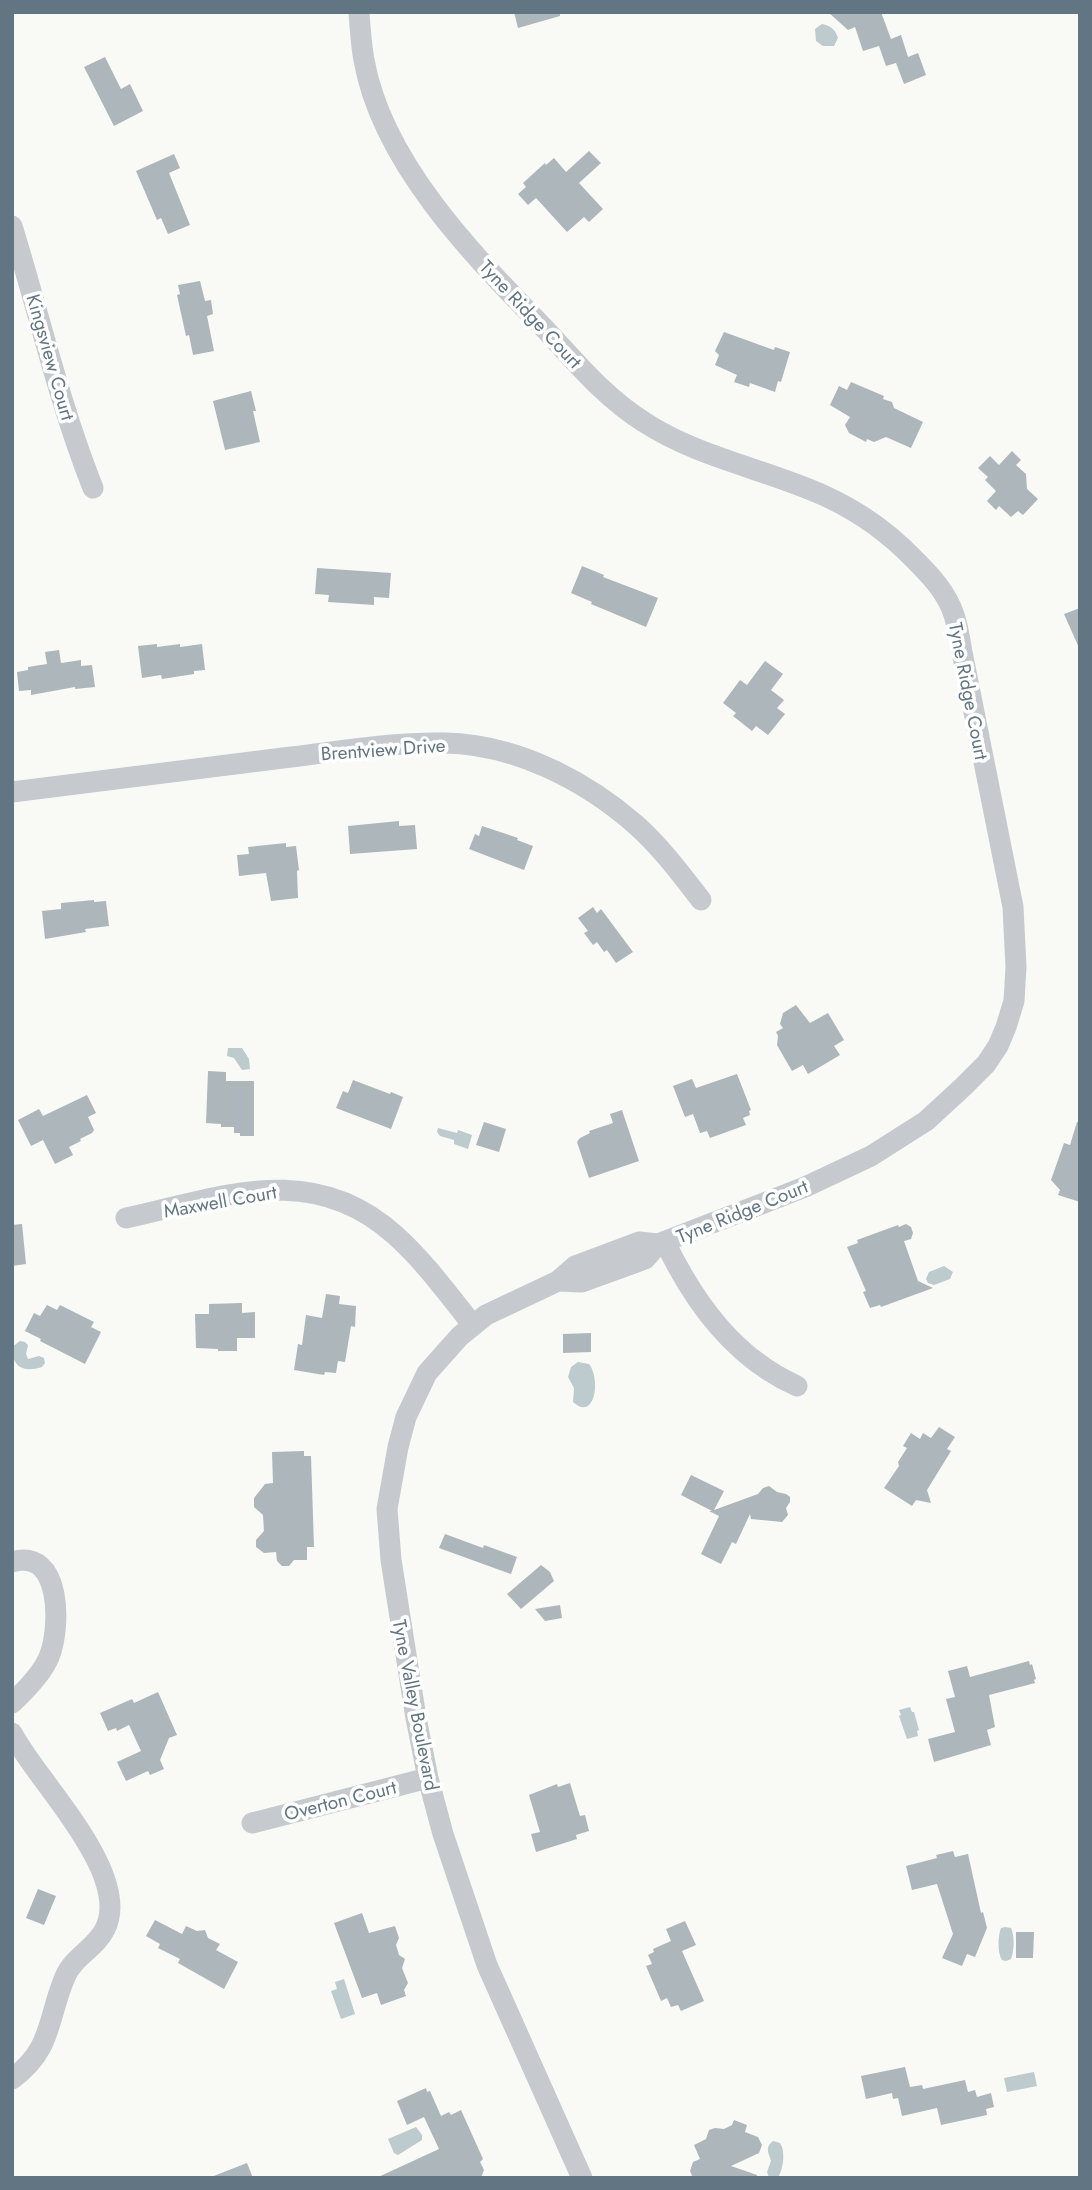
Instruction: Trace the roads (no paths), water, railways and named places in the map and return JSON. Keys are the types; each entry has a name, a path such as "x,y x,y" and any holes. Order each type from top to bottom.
{"street":[{"name":"Tyne Ridge Court","path":"359,12 364,61 372,88 405,162 471,250 604,391 644,422 668,436 825,496 874,525 902,547 930,575 941,589 954,615 1016,933 1014,1001 998,1046 986,1064 963,1087 926,1122 900,1140 804,1186 661,1243"},
{"name":"Kingsview Court","path":"12,226 16,250 76,447 93,488"},
{"name":"Brentview Drive","path":"12,792 391,746 444,743 473,746 547,768 573,780 599,797 643,832 701,900"},
{"name":"Maxwell Court","path":"126,1218 255,1192 295,1190 329,1196 362,1211 396,1236 472,1324"},
{"name":"Tyne Valley Boulevard","path":"582,2178 487,1965 428,1778 395,1589 387,1533 387,1509 398,1447 406,1417 417,1392 427,1373 472,1324 507,1303 558,1281 582,1282 645,1259 661,1243"},
{"path":"661,1243 727,1338 744,1355 764,1369 797,1386"},
{"path":"12,1562 29,1560 46,1574 54,1590 57,1616 55,1640 47,1661 31,1684 12,1703"},
{"path":"12,1733 92,1850 108,1893 110,1912 106,1928 65,1976 42,2047 30,2063 12,2079"},
{"name":"Overton Court","path":"252,1823 428,1778"}]}
